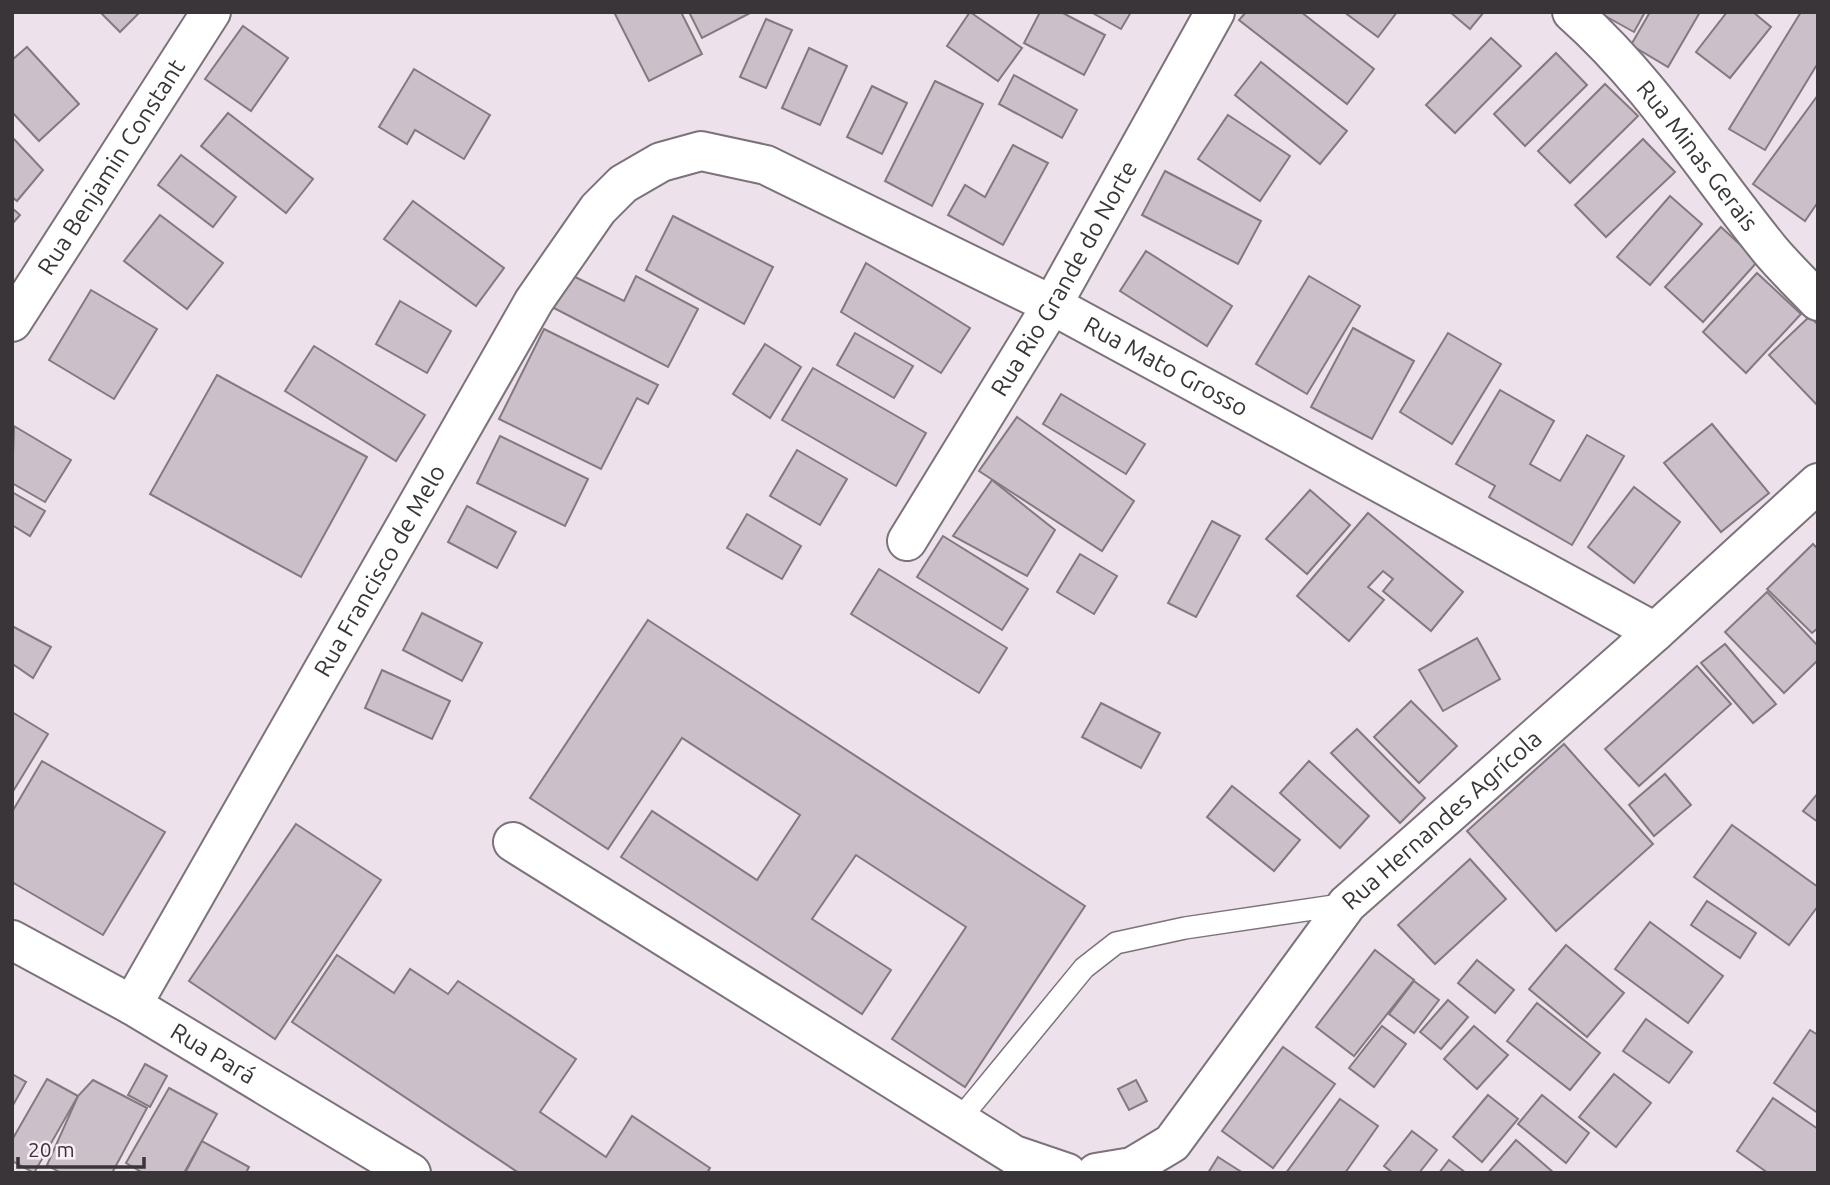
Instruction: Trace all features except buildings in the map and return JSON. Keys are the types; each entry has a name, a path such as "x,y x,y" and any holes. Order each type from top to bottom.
{"street":[{"name":"Rua Benjamin Constant","path":"12,322 211,12"},
{"name":"Rua Rio Grande do Norte","path":"907,541 1052,305 1215,12"},
{"name":"Rua Minas Gerais","path":"1572,12 1601,38 1659,105 1772,252 1818,300"},
{"name":"Rua Mato Grosso","path":"661,162 701,151 766,165 1052,305 1654,632"},
{"name":"Rua Francisco de Melo","path":"132,1005 534,301 598,209 623,184 661,162"},
{"name":"Rua Hernandes Agrícola","path":"1096,1173 1132,1167 1172,1143 1347,904 1654,632 1818,482"},
{"path":"513,842 1014,1155 1067,1173"},
{"name":"Rua Pará","path":"12,940 132,1005 411,1173"}],"lane":[{"path":"959,1120 1084,968 1116,943 1185,928 1347,904"}]}
